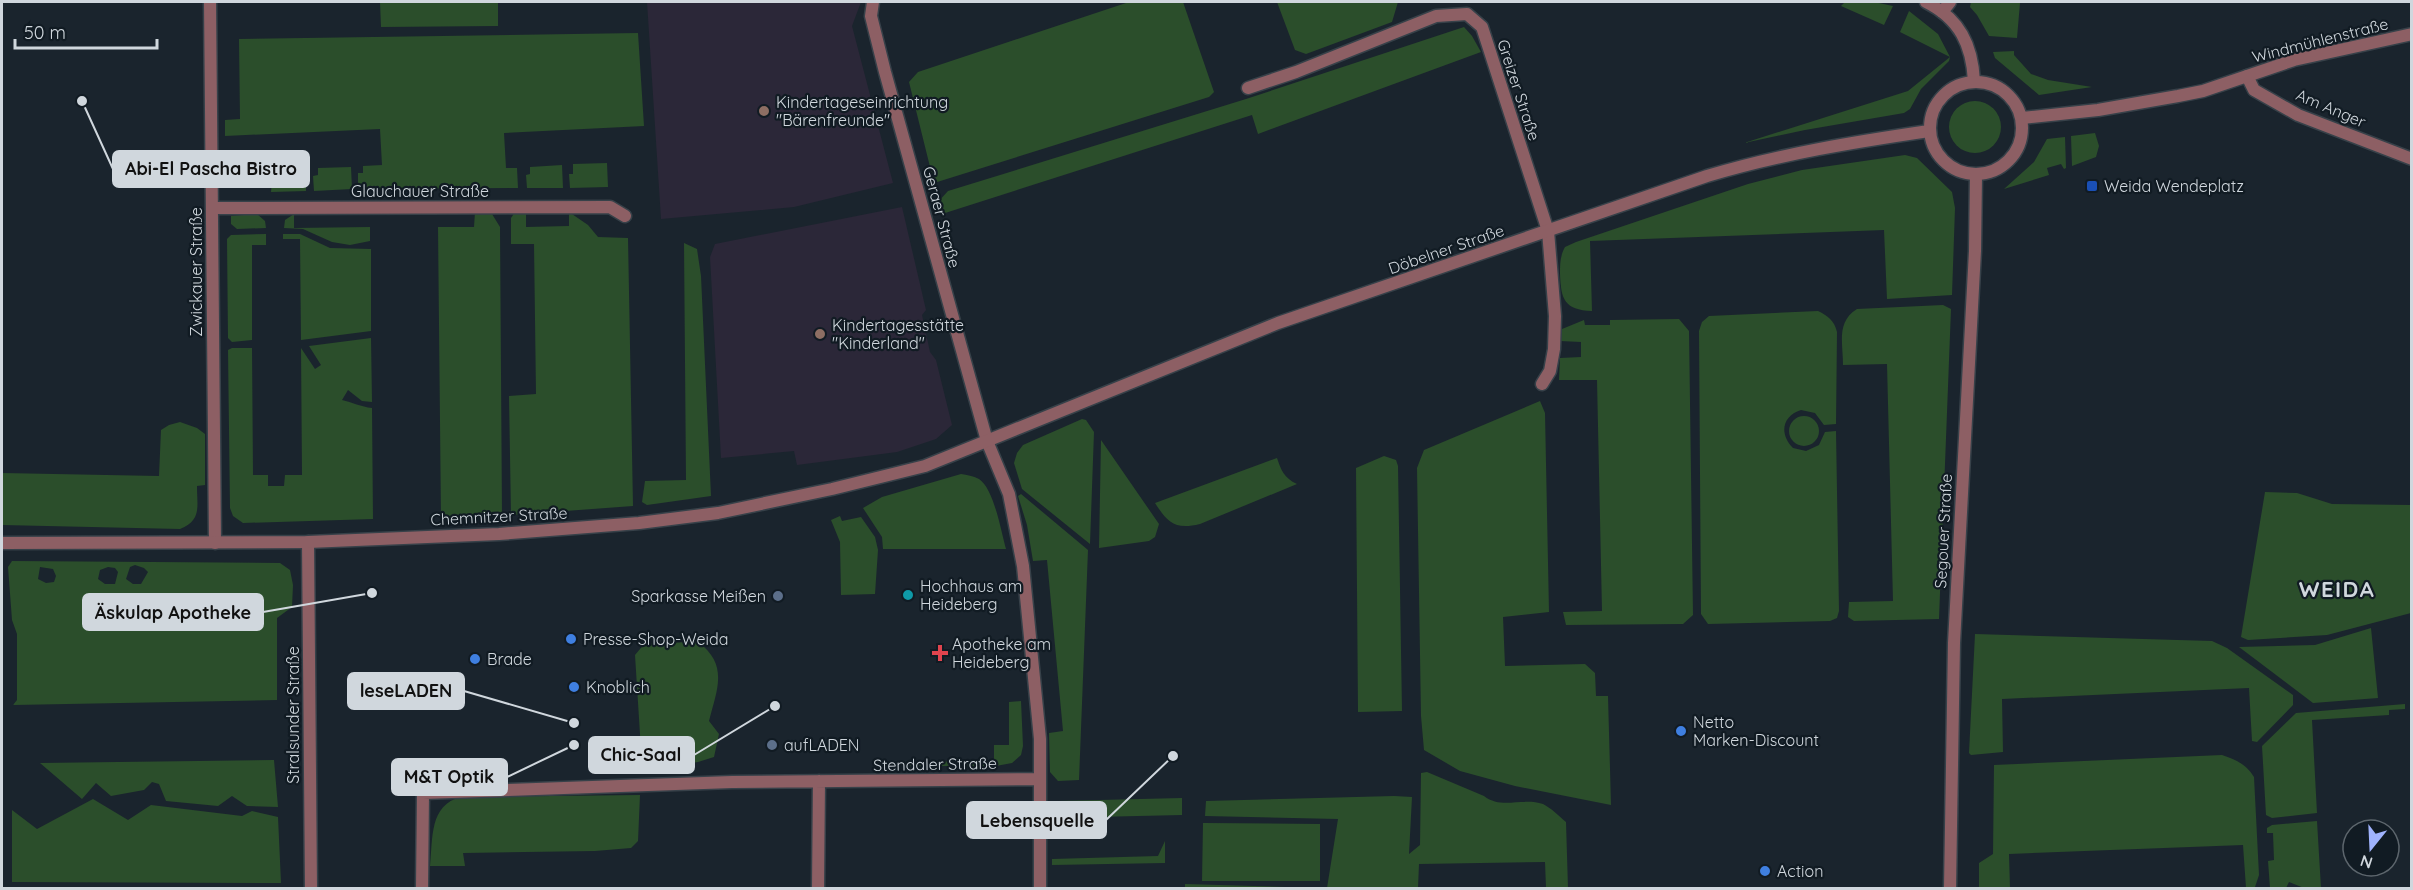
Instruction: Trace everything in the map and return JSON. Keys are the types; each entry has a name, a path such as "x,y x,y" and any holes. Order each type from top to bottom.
{"street":[{"name":"Zwickauer Straße","path":"210,2 215,543"},
{"name":"Geraer Straße","path":"873,2 871,16 885,72 987,441"},
{"path":"1926,2 1942,12 1960,29 1973,63 1974,81"},
{"path":"1942,12 1950,2"},
{"name":"Greizer Straße","path":"1248,88 1296,72 1436,16 1467,14 1482,27 1548,231 1555,316 1554,349 1550,371 1542,384"},
{"name":"Windmühlenstraße","path":"2022,118 2098,110 2203,91 2294,60 2412,34"},
{"name":"Am Anger","path":"2247,76 2254,90 2298,115 2412,159"},
{"path":"1974,81 1997,86 2011,97 2022,118 2022,137 2015,153 2004,166 1988,174 1976,175 1960,172 1946,164 1935,151 1929,131 1929,120 1936,103 1945,92 1959,84 1974,81"},
{"name":"Döbelner Straße","path":"987,441 1278,323 1660,192 1751,163 1814,149 1929,131"},
{"name":"Segouer Straße","path":"1950,888 1954,643 1975,251 1976,175"},
{"name":"Glauchauer Straße","path":"212,208 610,207 625,216"},
{"name":"Chemnitzer Straße","path":"2,543 308,542 507,534 639,523 718,513 888,477 925,466 987,441"},
{"path":"987,441 1009,494 1023,566 1038,707 1040,888"},
{"name":"Stralsunder Straße","path":"308,542 311,888"},
{"path":"818,888 819,781"},
{"name":"Stendaler Straße","path":"422,888 423,793 732,782 819,781 1040,785"}],"shaded area":[{"name":"Kindertageseinrichtung \"Bärenfreunde\"","path":"647,2 861,2 852,26 893,183 794,207 661,219"},
{"name":"Kindertagesstätte \"Kinderland\"","path":"902,207 926,310 922,315 930,352 936,360 952,425 936,439 897,452 797,465 794,451 721,458 710,257 715,244"}],"green space":[{"path":"380,2 498,2 498,26 381,27"},
{"path":"1129,2 1183,2 1214,92 1209,97 934,183 909,82 918,72"},
{"path":"1277,2 1398,2 1392,22 1306,54 1295,50"},
{"path":"1845,2 1874,2 1893,6 1884,25 1841,6"},
{"path":"1971,2 2020,3 2017,38 1989,36 1970,7"},
{"path":"1909,11 1938,34 1950,57 1900,32"},
{"path":"1464,27 1481,52 1258,134 1252,115 942,214 938,202 948,191 1246,99"},
{"path":"638,33 644,126 504,133 506,168 517,168 518,188 358,189 358,173 363,173 363,166 382,165 380,129 225,136 225,120 240,119 239,39"},
{"path":"2014,51 2014,55 2031,74 2048,80 2092,87 2039,95 1995,58 1993,52"},
{"path":"1950,57 1949,61 1921,89 1910,109 1904,113 1744,143 1908,91"},
{"path":"1970,101 1980,101 1994,108 2001,127 1994,146 1980,153 1970,153 1960,149 1953,142 1949,132 1949,122 1953,112 1960,105"},
{"path":"2095,133 2099,146 2096,157 2072,166 2071,136"},
{"path":"2065,137 2066,168 2064,169 2061,164 2047,168 2049,175 2004,189 2034,162 2047,139"},
{"path":"1905,155 1917,158 1952,192 1955,208 1952,295 1887,299 1884,230 1590,241 1592,311 1575,308 1566,302 1563,296 1560,274 1561,257 1565,247 1576,242 1748,184 1802,170"},
{"path":"607,163 608,187 570,188 569,174 573,174 573,164"},
{"path":"562,165 563,188 527,188 526,175 530,174 530,167"},
{"path":"351,167 352,189 314,191 313,176 318,175 318,168"},
{"path":"305,169 306,191 271,192 273,170"},
{"path":"475,212 492,214 500,227 502,516 441,518 438,227 474,227"},
{"path":"515,212 526,212 526,227 569,226 569,212 588,225 598,237 628,238 633,506 511,515 509,396 536,394 534,244 511,244 511,218"},
{"path":"257,214 265,221 266,228 237,229 231,224 231,216"},
{"path":"294,214 294,228 370,227 370,241 350,245 332,242 303,229 284,228 285,220"},
{"path":"266,234 266,245 252,245 252,340 232,342 228,338 227,239 231,235"},
{"path":"283,234 300,234 330,248 371,249 371,331 301,340 300,239 283,239"},
{"path":"684,243 697,249 701,276 711,496 647,505 642,502 645,481 686,480"},
{"path":"1943,305 1951,309 1939,619 1854,621 1848,617 1849,602 1893,601 1887,364 1843,365 1843,327 1850,314 1857,309"},
{"path":"1818,311 1830,319 1837,332 1836,424 1824,425 1815,413 1801,410 1790,416 1786,421 1784,431 1793,448 1806,451 1819,445 1825,432 1836,431 1839,611 1837,618 1830,621 1708,624 1701,614 1699,331 1702,322 1709,316"},
{"path":"1679,319 1689,331 1693,615 1683,624 1566,625 1563,612 1602,611 1597,380 1559,380 1560,358 1581,357 1581,342 1560,341 1562,329 1584,320 1585,325 1610,325 1610,320"},
{"path":"371,338 372,402 362,401 348,390 342,400 372,408 373,519 243,523 233,516 230,508 228,350 252,348 253,475 268,475 268,486 284,486 285,475 302,475 301,348 315,369 321,365 309,346"},
{"path":"1540,401 1545,413 1549,612 1503,617 1505,666 1585,664 1595,673 1596,696 1608,696 1611,805 1515,786 1460,771 1424,750 1421,716 1417,468 1424,450"},
{"path":"1804,416 1815,420 1819,431 1815,442 1804,446 1793,442 1789,431 1793,420"},
{"path":"1082,419 1086,420 1094,432 1090,544 1022,489 1014,463 1023,445"},
{"path":"180,422 197,428 205,434 205,485 197,486 197,512 187,525 180,529 2,525 2,473 159,476 161,430"},
{"path":"1101,440 1159,524 1155,537 1149,541 1099,548"},
{"path":"1384,456 1396,460 1398,466 1402,711 1358,712 1356,468"},
{"path":"1277,458 1284,473 1297,484 1200,524 1184,526 1173,523 1164,516 1155,503"},
{"path":"961,474 979,479 989,492 1006,549 883,549 882,537 863,508 882,497"},
{"path":"2265,492 2297,493 2332,504 2411,505 2411,613 2327,635 2248,640 2241,637"},
{"path":"1021,494 1088,550 1079,780 1058,781 1050,772 1049,733 1063,731 1047,560 1033,561 1027,525 1018,496"},
{"path":"840,516 842,521 861,517 875,537 878,550 875,594 841,595 840,542 831,520"},
{"path":"12,561 280,563 290,570 293,585 292,607 277,618 277,700 13,705 17,700 17,634 12,620 8,567","holes":["135,565 148,572 141,584 133,584 126,579 130,567","40,567 53,569 56,576 54,582 46,583 38,579","108,567 115,568 118,572 115,584 105,584 98,579 100,570"]},
{"path":"2371,628 2378,698 2313,703 2239,647 2315,645"},
{"path":"1975,634 2212,641 2227,648 2293,695 2293,705 2257,742 2252,741 2249,688 2002,699 2003,752 1971,755 1969,753"},
{"path":"698,642 708,651 717,669 717,688 709,721 719,734 714,757 669,767 655,765 641,750 635,655 645,643"},
{"path":"1021,701 1023,746 1021,755 1012,763 996,766 903,766 903,762 994,761 994,745 1009,745 1009,702"},
{"path":"2405,704 2405,709 2389,710 2389,715 2312,720 2317,813 2272,818 2266,815 2262,746 2296,713"},
{"path":"2222,755 2240,763 2254,777 2259,875 2255,887 2246,888 2243,845 2009,854 2010,888 1979,888 1979,863 1993,854 1994,765"},
{"path":"274,760 278,807 247,806 232,796 218,806 166,801 159,784 152,782 144,790 111,796 96,783 82,799 40,763"},
{"path":"1427,772 1491,800 1505,803 1535,802 1555,812 1566,822 1568,888 1546,888 1545,862 1419,864 1418,888 1327,888 1338,819 1205,816 1206,801 1412,797 1409,854 1420,845 1421,773"},
{"path":"640,795 638,841 631,848 595,851 463,853 465,866 430,866 433,834 438,815 443,807 461,797"},
{"path":"1182,798 1182,815 1051,818 1052,807 1058,801"},
{"path":"93,799 128,820 151,805 242,816 252,811 278,817 281,883 12,882 12,810 37,829"},
{"path":"2317,821 2321,888 2304,888 2289,882 2286,888 2270,888 2268,861 2274,860 2273,833 2267,833 2267,828 2272,825"},
{"path":"1203,823 1320,824 1320,881 1202,881"},
{"path":"1165,841 1165,863 1052,865 1052,859 1158,856"},
{"path":"1185,884 1318,888 1185,888"}],"place":[{"name":"Abi-El Pascha Bistro","path":"82,101"},
{"name":"Kindertageseinrichtung \"Bärenfreunde\"","path":"764,111"},
{"name":"Weida Wendeplatz","path":"2092,186"},
{"name":"Kindertagesstätte \"Kinderland\"","path":"820,334"},
{"name":"Äskulap Apotheke","path":"372,593"},
{"name":"Hochhaus am Heideberg","path":"908,595"},
{"name":"Sparkasse Meißen","path":"778,596"},
{"name":"Presse-Shop-Weida","path":"571,639"},
{"name":"Apotheke am Heideberg","path":"940,653"},
{"name":"Brade","path":"475,659"},
{"name":"Knoblich","path":"574,687"},
{"name":"Chic-Saal","path":"775,706"},
{"name":"leseLADEN","path":"574,723"},
{"name":"Netto Marken-Discount","path":"1681,731"},
{"name":"M&T Optik","path":"574,745"},
{"name":"aufLADEN","path":"772,745"},
{"name":"Lebensquelle","path":"1173,756"},
{"name":"Action","path":"1765,871"}],"district":[{"name":"WEIDA","path":"2337,589"}]}
